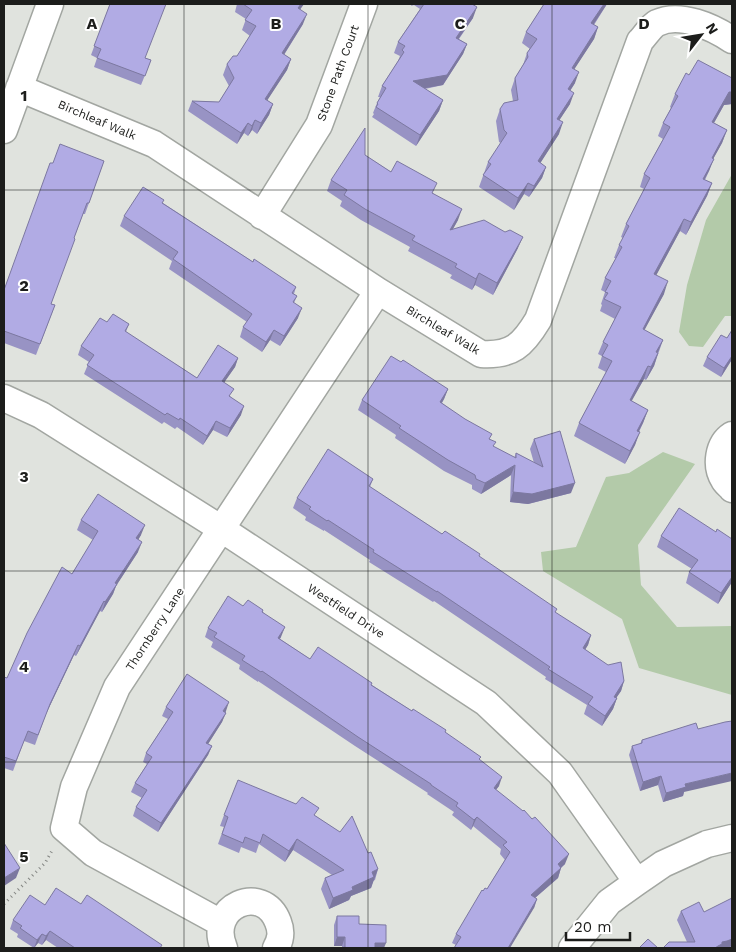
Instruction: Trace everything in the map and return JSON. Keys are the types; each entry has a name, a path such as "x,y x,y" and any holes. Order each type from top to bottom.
{"street":[{"path":"4,130 50,4"},
{"name":"Stone Path Court","path":"262,216 319,125 364,4"},
{"name":"Birchleaf Walk","path":"19,88 154,144 378,291 482,354 496,355 512,350 528,338 538,320 640,41 656,23 675,19 699,23 720,32 732,40"},
{"name":"Thornberry Lane","path":"64,828 74,787 117,687 378,291"},
{"name":"Westfield Drive","path":"4,398 41,415 220,528 486,703 560,773 638,882"},
{"path":"732,435 721,449 718,464 724,480 732,489"},
{"path":"64,828 94,853 221,923"},
{"path":"572,948 609,902 638,882 672,860 707,844 732,838"},
{"path":"224,948 220,938 221,923 229,909 237,904 252,901 268,907 275,915 281,929 280,940 276,948"}],"path":[{"path":"4,904 45,863 64,828"}],"green space":[{"path":"732,174 732,316 725,316 703,347 689,346 679,332 687,285 706,220"},
{"path":"663,452 695,464 638,545 641,585 677,627 732,626 732,695 639,668 622,619 543,571 541,552 576,547 606,477 629,473"}],"building":[{"path":"110,4 166,4 145,58 151,60 145,76 97,58 101,49 94,46"},
{"path":"243,4 301,4 298,8 307,14 282,53 291,59 265,99 273,104 261,123 255,120 252,126 248,123 241,133 192,101 219,102 234,78 227,64 233,56 237,56 256,26 245,20 252,10"},
{"path":"424,4 472,4 477,7 456,38 467,44 447,75 413,81 443,100 420,135 376,107 386,88 382,86 404,52 402,50 405,46 398,42"},
{"path":"544,4 604,4 591,23 598,27 572,68 579,72 568,89 574,93 557,119 563,122 538,161 546,167 534,186 528,183 518,198 483,175 491,164 488,162 507,133 504,130 500,109 504,103 518,100 515,78 528,57 527,53 537,39 526,32"},
{"path":"698,60 732,78 732,92 729,92 712,122 727,130 703,179 712,183 691,222 684,219 654,274 668,281 643,329 663,340 656,352 658,353 651,367 648,366 630,400 648,410 637,431 640,432 630,451 579,423 612,361 602,356 608,345 603,342 621,307 604,299 608,293 605,292 611,281 605,278 622,247 619,245 629,226 626,224 650,178 644,174 670,127 663,123 678,96 675,94 686,73 689,75"},
{"path":"365,128 365,155 391,172 397,161 437,183 432,193 462,209 450,230 484,220 505,232 510,230 523,237 497,283 479,273 476,279 455,267 457,264 412,240 415,236 365,209 344,195 347,190 331,180"},
{"path":"60,144 104,161 74,238 51,304 55,305 40,344 4,331 4,290 50,163 53,163"},
{"path":"143,187 164,200 162,203 253,262 254,259 296,287 292,293 297,296 293,302 302,308 284,336 274,330 266,342 243,327 252,314 173,259 178,252 124,216"},
{"path":"113,314 129,324 125,331 197,378 218,345 238,358 222,381 234,389 229,396 244,406 230,428 216,421 207,436 180,418 179,420 167,413 165,415 87,365 94,355 81,346 100,318 107,322"},
{"path":"732,330 732,356 724,368 707,357 721,335 727,338"},
{"path":"391,356 401,362 403,360 448,389 440,402 492,434 489,439 496,442 493,446 516,458 516,453 543,467 534,439 560,431 575,483 532,494 513,492 515,465 485,483 399,428 401,426 362,400"},
{"path":"328,449 373,479 369,486 442,534 445,531 480,554 479,556 557,609 555,612 591,635 583,648 608,665 621,662 624,681 614,697 617,698 605,716 588,704 593,697 548,669 550,667 437,591 373,552 374,550 309,509 311,507 297,498"},
{"path":"98,494 145,525 136,538 142,542 115,583 117,584 104,601 80,646 78,645 50,704 38,735 28,731 16,761 4,757 4,677 7,678 27,633 62,567 72,574 98,531 81,520"},
{"path":"679,508 716,532 717,529 732,539 732,577 721,593 689,572 698,560 661,536"},
{"path":"228,596 243,606 248,600 263,610 262,612 285,627 278,638 310,659 318,647 372,683 371,685 446,730 445,732 481,757 479,759 502,777 494,788 524,810 532,819 535,817 569,854 558,864 561,868 531,895 537,899 508,948 454,948 461,937 456,934 482,890 487,889 510,852 503,845 507,842 477,817 474,820 456,806 458,803 431,784 358,737 262,671 242,660 245,656 214,637 217,633 208,628"},
{"path":"187,674 229,702 223,711 226,713 206,743 212,746 161,823 136,807 147,790 135,783 152,757 146,753 173,712 166,707"},
{"path":"732,721 732,773 685,784 686,787 666,793 661,776 643,782 632,746 642,743 642,740 696,723 698,729"},
{"path":"238,780 296,804 302,797 319,808 314,815 340,832 352,816 368,853 371,852 378,869 372,872 374,877 352,887 353,890 333,898 325,878 344,870 297,839 289,851 263,834 260,843 245,837 243,843 222,834 228,817 224,815"},
{"path":"4,843 20,868 4,878"},
{"path":"56,888 81,904 87,895 162,945 160,948 75,948 50,931 46,936 42,934 37,940 20,928 22,926 13,920 30,895 45,905"},
{"path":"732,898 732,939 722,942 722,944 715,948 663,948 669,942 695,942 681,911 699,902 704,912"},
{"path":"337,916 359,916 359,924 386,925 386,943 375,943 375,948 345,948 345,937 337,937"},
{"path":"648,939 658,948 639,948"}]}
